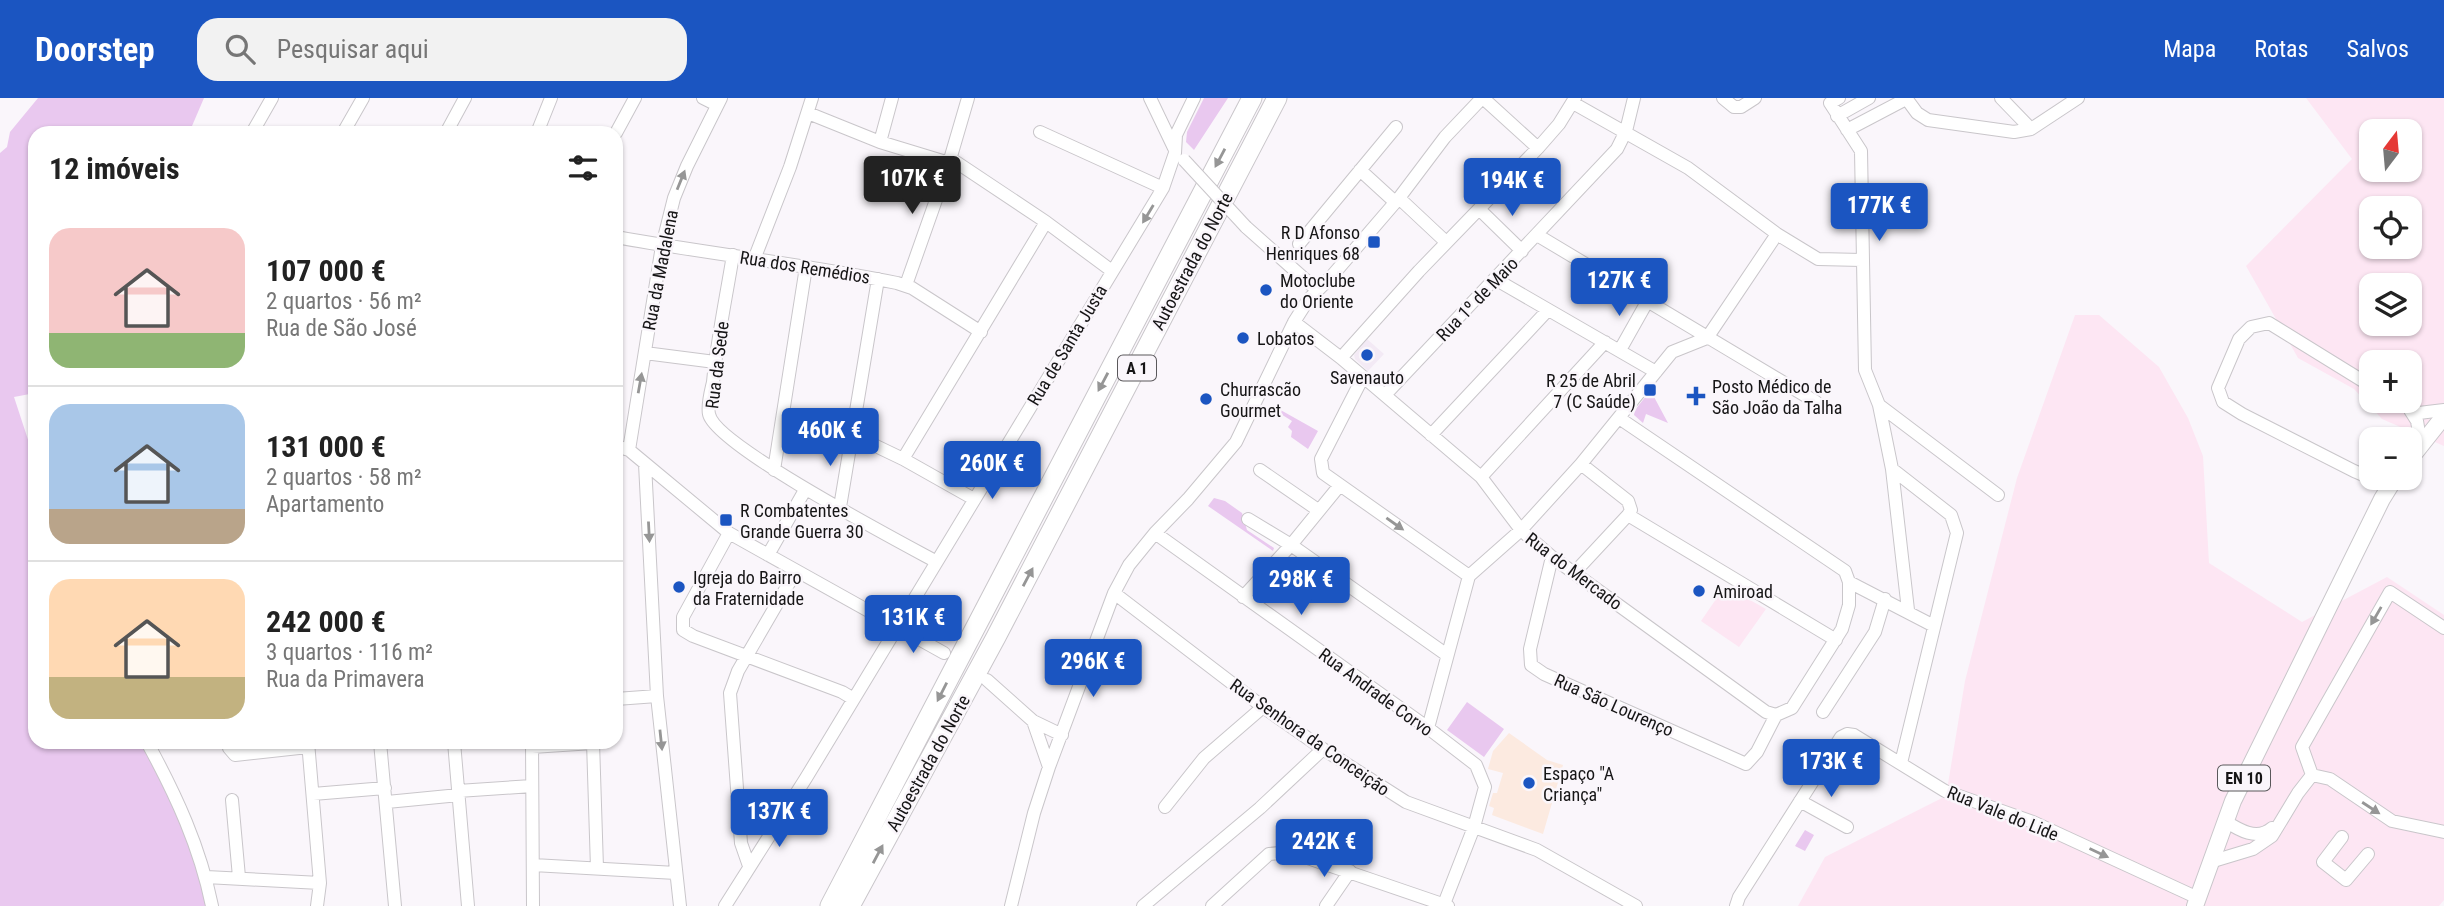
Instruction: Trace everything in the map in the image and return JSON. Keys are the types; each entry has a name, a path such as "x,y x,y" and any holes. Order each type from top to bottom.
{"highway":[{"name":"Autoestrada do Norte","path":"830,906 1252,98"},
{"name":"Autoestrada do Norte","path":"850,906 996,637 1277,98"}],"main road":[{"path":"2422,444 2444,416"},
{"name":"EN 10","path":"2197,902 2225,821 2254,757 2388,490"}],"street":[{"path":"257,126 272,98"},
{"path":"347,126 363,98"},
{"path":"450,126 465,98"},
{"path":"540,126 551,98"},
{"path":"620,126 635,98"},
{"path":"703,98 719,102"},
{"path":"755,257 790,167 812,98"},
{"path":"880,142 892,98"},
{"path":"906,285 950,161 968,98"},
{"path":"1150,98 1180,156 1246,227 1317,290"},
{"name":"Rua de Santa Justa","path":"725,906 806,778 1163,188 1180,156 1176,135 1194,98"},
{"path":"1011,906 1034,813 1049,767 1114,593 1129,565 1236,442 1294,322 1317,290 1397,200 1445,137 1482,98 1538,148"},
{"name":"Rua 1º de Maio","path":"1385,395 1617,149 1626,131 1634,98"},
{"path":"1723,98 1734,107 1741,107 1755,98"},
{"path":"1837,116 1870,98"},
{"path":"2001,98 2031,129"},
{"path":"1847,130 1906,99 1917,113 1928,120 2014,132 2031,129 2078,98"},
{"path":"1341,358 1446,243 1538,148 1574,100 1688,168 1777,234 1818,258 1862,260"},
{"path":"1834,100 1837,116 1861,151 1865,370 1879,405 1892,469 1908,610"},
{"name":"Rua da Madalena","path":"623,444 645,353 662,246 674,198 719,102"},
{"path":"808,113 880,142 950,161 1046,222 1112,271"},
{"path":"1299,244 1396,127"},
{"path":"1040,132 1163,188"},
{"path":"1360,170 1446,243"},
{"path":"1479,209 1522,251"},
{"path":"903,459 1046,222"},
{"path":"1428,729 1469,576 1521,530 1581,464 1672,352 1707,338 1777,234"},
{"path":"1537,235 1816,402"},
{"name":"Rua dos Remédios","path":"623,238 662,246 755,257 906,285 981,332"},
{"name":"Rua da Sede","path":"733,256 709,414 716,426 774,470 935,561"},
{"path":"774,470 806,267"},
{"path":"840,506 878,279"},
{"path":"1495,279 1656,372"},
{"path":"1620,350 1647,302"},
{"path":"1431,435 1548,310"},
{"name":"Rua do Mercado","path":"1294,322 1341,358 1481,477 1521,530 1552,557 1766,712 1776,715"},
{"path":"2359,379 2269,323 2251,327 2239,339 2218,388 2223,402 2242,414 2359,473"},
{"path":"1481,477 1605,342"},
{"path":"645,353 715,362"},
{"path":"1363,377 1321,459 1323,473 1469,576"},
{"path":"1879,405 1998,495"},
{"path":"2417,413 2444,410"},
{"path":"1619,418 1844,571 1849,582 1849,606 1836,640 1791,708 1776,715"},
{"path":"853,435 903,459 974,499"},
{"path":"623,449 729,533 944,653"},
{"path":"645,464 657,696 680,906"},
{"path":"1574,572 1631,510 1628,501 1581,464"},
{"path":"1892,469 1951,515 1957,533 1901,763"},
{"path":"1260,470 1318,510"},
{"path":"1243,597 1291,545 1340,485"},
{"path":"768,555 805,489"},
{"path":"1628,515 1836,640"},
{"path":"1248,519 1291,545 1447,655"},
{"path":"729,533 683,617 683,630 852,698"},
{"name":"Rua Andrade Corvo","path":"1155,533 1476,765 1485,787 1474,827 1446,905"},
{"name":"Rua São Lourenço","path":"1552,557 1530,649 1531,665 1544,674 1746,764 1757,751 1776,715"},
{"path":"749,866 741,843 730,693 746,656 796,570"},
{"path":"1849,582 1908,610 1934,626"},
{"path":"2312,775 2302,747 2390,592 2444,628"},
{"name":"Rua Senhora da Conceição","path":"1114,593 1263,707 1406,802 1537,850 1636,906"},
{"path":"1823,712 1875,632 1885,599"},
{"path":"986,680 1032,721 1062,734"},
{"path":"623,698 657,696"},
{"path":"1165,807 1204,758 1263,707"},
{"path":"1032,721 1049,767"},
{"name":"Rua Vale do Lide","path":"1736,906 1739,897 1841,737 1847,734 1854,735 1945,791 2033,822 2197,902"},
{"path":"151,749 182,807 206,877 212,906"},
{"path":"230,749 235,755 279,749"},
{"path":"308,749 320,883 317,906"},
{"path":"381,749 395,906"},
{"path":"455,749 468,906"},
{"path":"532,749 533,906"},
{"path":"593,749 597,868"},
{"path":"1143,906 1260,808 1323,749"},
{"path":"2210,862 2253,849 2272,836 2312,775"},
{"path":"2312,775 2330,779 2392,821 2444,832"},
{"path":"387,802 532,786"},
{"path":"313,794 385,788"},
{"path":"232,800 239,877"},
{"path":"1800,802 1847,827"},
{"path":"2225,821 2241,831 2266,833 2285,815"},
{"path":"2342,837 2323,863 2346,880 2368,855"},
{"path":"1212,906 1269,854 1290,852 1350,871 1416,901 1446,905"},
{"path":"533,864 676,873"},
{"path":"1326,906 1350,871"},
{"path":"206,877 320,883"}],"shaded area":[{"path":"38,98 204,98 192,126 28,126 28,394 14,397 28,440 28,749 153,749 212,906 0,906 0,153 7,147 10,132"},
{"path":"1204,98 1228,98 1194,150 1186,142 1187,132"},
{"path":"2306,98 2444,98 2444,446 2422,436 2422,427 2400,427 2382,419 2376,413 2422,413 2422,350 2359,350 2359,394 2298,358 2246,266 2352,159"},
{"path":"2075,315 2099,315 2159,367 2188,418 2203,456 2209,563 2302,622 2387,577 2444,615 2444,900 2439,906 1798,906 1825,857 1946,796 1965,681 2017,478"},
{"path":"1367,339 1384,354 1368,371 1354,355"},
{"path":"1654,386 1653,395 1668,423 1646,414 1643,423 1634,415"},
{"path":"1277,408 1318,431 1308,449 1291,437 1292,431 1288,427 1292,421 1276,411"},
{"path":"1214,498 1225,501 1242,513 1247,530 1274,548 1273,551 1208,506"},
{"path":"1725,586 1766,609 1739,647 1701,621"},
{"path":"1467,702 1504,729 1484,757 1447,730"},
{"name":"Espaço \"A Criança\"","path":"1509,733 1547,760 1563,765 1543,834 1492,815 1494,808 1489,806 1493,793 1497,793 1503,773 1488,769 1493,751"},
{"path":"1805,830 1814,835 1805,851 1795,846"}],"place":[{"name":"R D Afonso Henriques 68","path":"1374,242"},
{"name":"Motoclube do Oriente","path":"1266,290"},
{"name":"Lobatos","path":"1243,338"},
{"name":"Savenauto","path":"1367,355"},
{"name":"R 25 de Abril 7 (C Saúde)","path":"1650,390"},
{"name":"Posto Médico de São João da Talha","path":"1696,396"},
{"name":"Churrascão Gourmet","path":"1206,399"},
{"name":"R Combatentes Grande Guerra 30","path":"726,520"},
{"name":"Igreja do Bairro da Fraternidade","path":"679,587"},
{"name":"Amiroad","path":"1699,591"},
{"name":"Espaço \"A Criança\"","path":"1529,783"}]}
